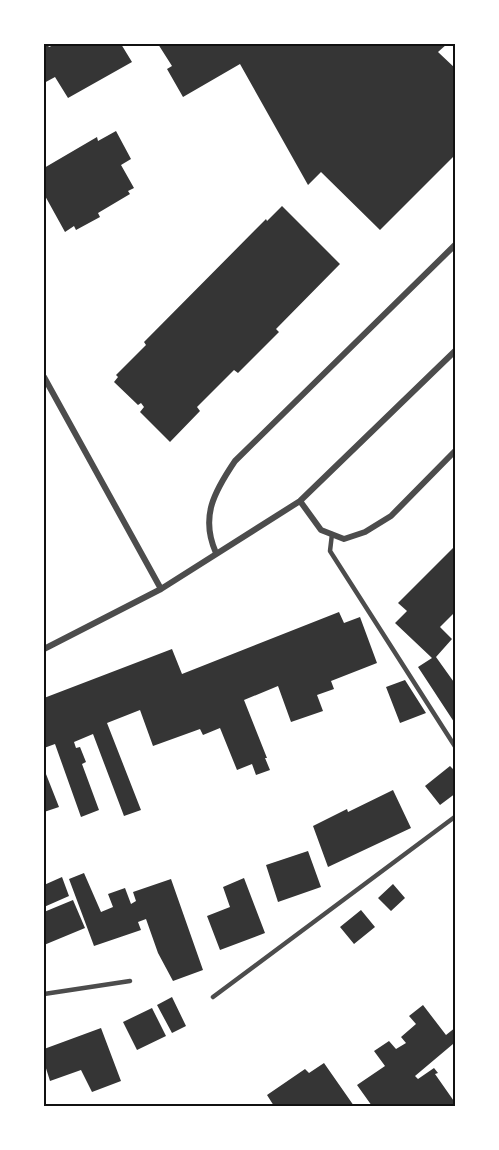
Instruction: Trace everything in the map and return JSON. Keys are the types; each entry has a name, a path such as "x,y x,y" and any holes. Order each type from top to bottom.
{"street":[{"path":"216,554 210,540 208,517 217,487 235,461 456,243"},
{"path":"44,649 161,589 300,501 456,350"},
{"path":"44,377 161,589"},
{"path":"300,501 321,530 344,539 365,531 391,516 456,450"}],"lane":[{"path":"332,534 330,551 456,748"},
{"path":"213,997 456,816"},
{"path":"44,994 130,981"}],"building":[{"path":"44,44 49,47 56,44 121,44 132,62 68,98 55,77 44,83"},
{"path":"158,44 447,44 438,52 456,69 456,154 380,230 321,172 308,185 240,64 183,97 167,69 172,66"},
{"path":"116,131 131,159 121,165 134,188 128,191 130,194 98,213 100,217 76,230 74,226 65,232 44,194 44,168 97,137 98,141"},
{"path":"282,206 340,264 276,329 279,332 238,373 234,370 197,407 200,411 170,442 140,412 144,407 141,403 138,405 114,382 118,377 116,375 146,345 144,342 266,219 267,221"},
{"path":"456,545 456,611 440,627 452,639 436,657 456,685 456,725 418,667 432,658 395,623 407,611 398,603"},
{"path":"339,612 344,623 360,617 377,663 331,681 334,689 317,695 323,711 291,722 278,686 244,700 270,770 256,775 252,764 237,770 220,728 203,735 200,729 153,746 140,710 107,723 141,810 124,816 93,734 74,742 76,748 80,747 86,762 82,764 99,810 81,817 55,744 44,748 44,698 172,649 182,674"},
{"path":"405,680 426,713 400,723 386,687"},
{"path":"450,766 456,772 456,793 440,805 425,786"},
{"path":"44,769 59,807 44,812"},
{"path":"393,790 411,828 328,867 313,826"},
{"path":"308,851 321,887 278,902 266,865"},
{"path":"84,873 101,912 113,907 108,894 125,888 131,904 136,901 133,892 171,879 203,970 173,981 158,953 146,919 138,922 141,930 94,946 69,879"},
{"path":"62,877 69,896 44,907 44,885"},
{"path":"244,878 265,933 220,950 207,916 230,907 223,887"},
{"path":"393,884 405,898 391,911 378,898"},
{"path":"73,900 85,928 44,945 44,912"},
{"path":"361,910 375,927 354,944 340,927"},
{"path":"172,997 186,1026 172,1033 157,1005"},
{"path":"423,1005 446,1035 456,1027 456,1046 453,1044 415,1076 418,1079 434,1068 438,1073 435,1074 456,1106 372,1106 357,1085 385,1066 374,1051 389,1041 396,1049 406,1043 401,1037 416,1024 409,1016"},
{"path":"152,1008 166,1036 137,1050 123,1022"},
{"path":"101,1028 121,1081 92,1092 81,1070 50,1081 44,1062 44,1049"},
{"path":"324,1063 354,1106 274,1106 267,1095 305,1069 309,1073"}]}
